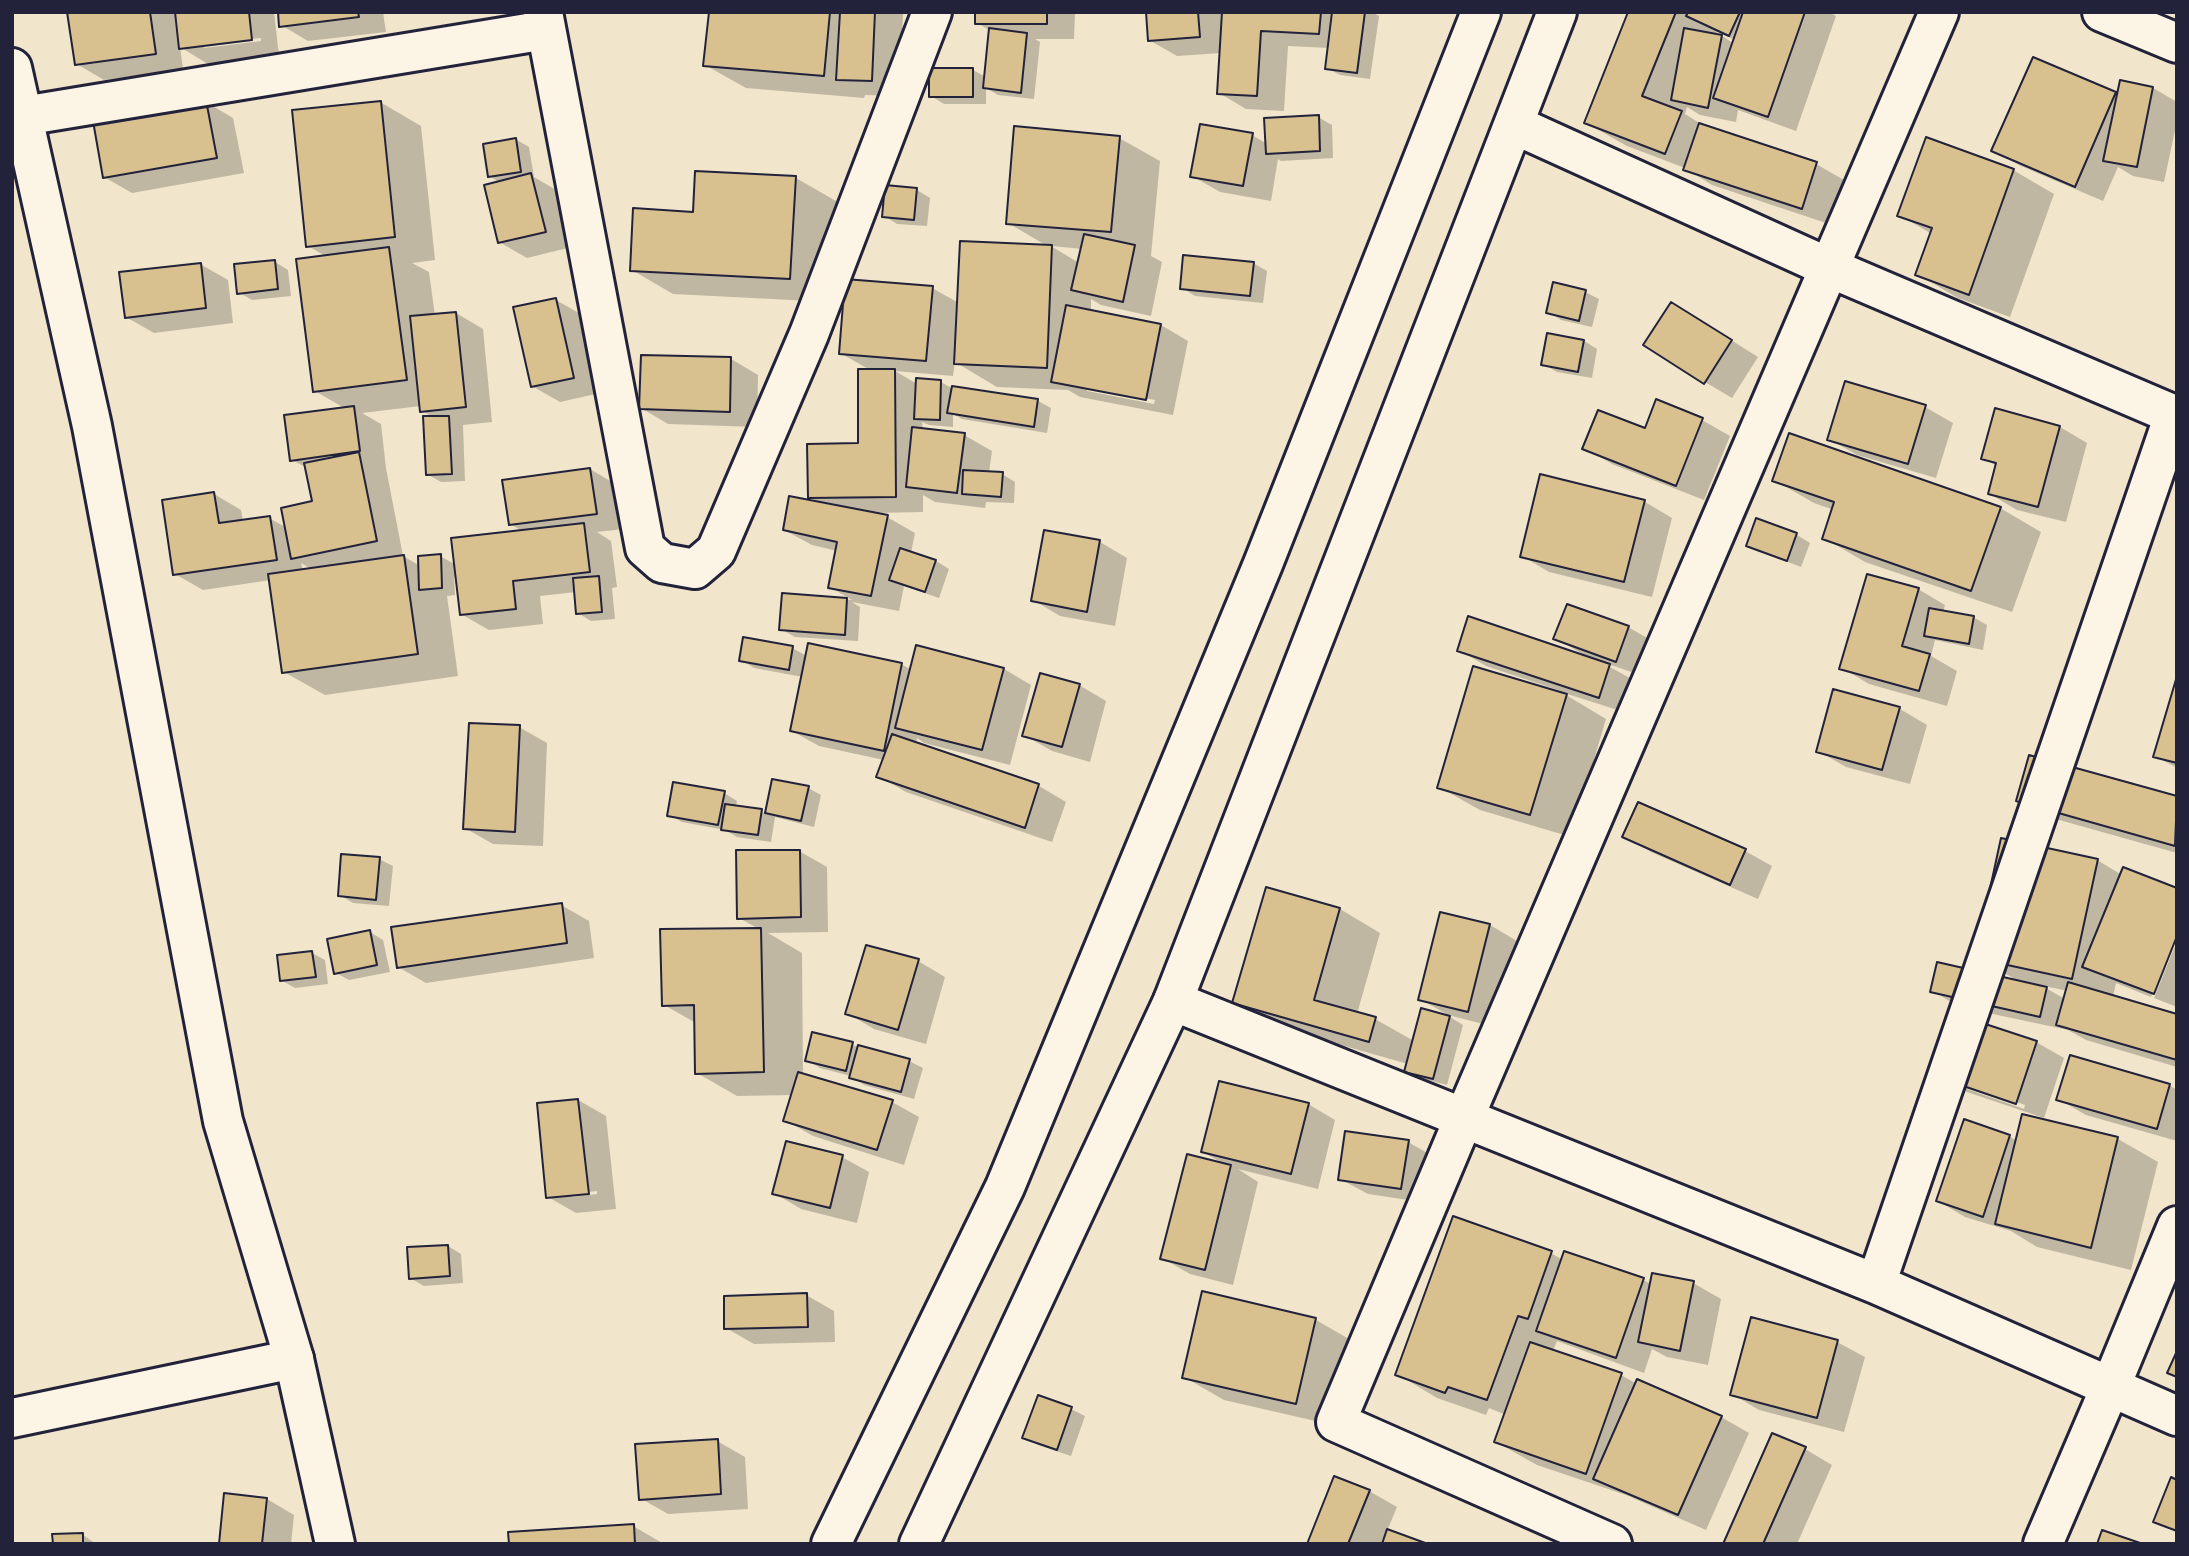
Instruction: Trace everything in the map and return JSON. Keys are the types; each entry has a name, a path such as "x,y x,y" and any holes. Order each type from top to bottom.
{"street":[{"path":"23,116 545,21 645,548 662,563 695,569 716,551 809,334 932,12"},
{"path":"831,1544 1005,1187 1263,564 1481,12"},
{"path":"919,1544 1173,1001 1557,12"},
{"path":"1612,1544 1336,1422 1939,12"},
{"path":"2102,12 2177,43"},
{"path":"12,68 92,426 223,1121 294,1359 335,1544"},
{"path":"1515,125 1830,268 2176,416 1876,1284"},
{"path":"1173,1001 1876,1284 2177,1416"},
{"path":"2043,1544 2177,1226"},
{"path":"12,1418 294,1359"}],"building":[{"path":"67,12 150,12 156,54 75,65"},
{"path":"175,12 249,12 252,40 179,49"},
{"path":"278,12 358,12 359,17 279,27"},
{"path":"709,12 830,12 824,76 703,66"},
{"path":"840,12 875,12 872,81 836,80"},
{"path":"975,12 1047,12 1047,24 975,24"},
{"path":"1146,12 1198,12 1200,37 1148,41"},
{"path":"1222,12 1321,12 1319,34 1261,31 1257,96 1217,94"},
{"path":"1332,12 1365,12 1357,73 1325,69"},
{"path":"1628,12 1676,12 1642,96 1682,111 1665,154 1584,123"},
{"path":"1688,12 1740,12 1729,36 1686,16"},
{"path":"1743,12 1805,12 1768,117 1713,98"},
{"path":"989,28 1027,33 1021,93 983,88"},
{"path":"1684,28 1722,35 1708,108 1671,100"},
{"path":"2033,57 2116,92 2075,187 1991,151"},
{"path":"929,68 973,68 973,97 929,97"},
{"path":"2120,80 2153,87 2137,167 2103,161"},
{"path":"206,100 217,158 103,178 93,121"},
{"path":"381,101 395,237 306,247 292,110"},
{"path":"1319,115 1320,151 1266,154 1264,118"},
{"path":"1699,123 1817,162 1802,209 1683,170"},
{"path":"1200,124 1253,133 1243,186 1190,177"},
{"path":"1014,126 1120,136 1111,232 1006,224"},
{"path":"1926,137 2014,169 1969,295 1915,275 1932,228 1897,216"},
{"path":"516,138 521,172 488,177 483,144"},
{"path":"695,171 796,176 790,279 630,271 633,208 693,212"},
{"path":"531,173 546,232 498,243 484,185"},
{"path":"885,185 917,188 914,220 882,217"},
{"path":"1084,234 1135,245 1123,302 1071,290"},
{"path":"960,241 1052,245 1047,368 954,364"},
{"path":"389,247 407,380 313,392 296,259"},
{"path":"1183,255 1254,262 1250,296 1180,289"},
{"path":"275,260 278,289 237,294 234,264"},
{"path":"201,263 206,308 125,318 119,272"},
{"path":"845,279 933,286 926,361 839,354"},
{"path":"1553,282 1586,290 1579,321 1546,313"},
{"path":"556,298 574,378 531,387 513,307"},
{"path":"1671,302 1732,340 1704,384 1643,345"},
{"path":"1066,305 1161,324 1146,400 1051,382"},
{"path":"456,312 466,407 420,412 410,316"},
{"path":"1547,333 1584,340 1578,372 1541,365"},
{"path":"641,355 731,357 730,412 639,409"},
{"path":"858,369 895,369 896,497 808,498 807,444 858,443"},
{"path":"916,378 941,380 940,420 914,419"},
{"path":"1845,381 1926,405 1908,464 1827,440"},
{"path":"952,386 1038,399 1034,427 947,413"},
{"path":"1656,399 1703,418 1676,486 1582,449 1598,410 1645,428"},
{"path":"354,406 360,451 290,461 284,415"},
{"path":"1995,408 2060,426 2038,507 1988,494 1996,463 1981,459"},
{"path":"423,416 449,416 452,474 426,475"},
{"path":"912,427 965,433 957,493 906,487"},
{"path":"1789,433 2001,507 1971,591 1822,539 1834,502 1772,481"},
{"path":"359,452 377,541 291,559 281,508 312,501 304,463"},
{"path":"590,468 597,514 509,525 502,480"},
{"path":"963,470 1003,472 1001,497 962,494"},
{"path":"1540,474 1645,500 1624,582 1520,557"},
{"path":"214,492 219,523 270,516 277,560 173,575 162,500"},
{"path":"789,496 888,515 871,596 828,588 837,542 783,530"},
{"path":"1756,518 1797,533 1787,561 1746,546"},
{"path":"584,523 590,572 513,581 516,609 460,615 451,538"},
{"path":"1044,530 1100,540 1087,612 1031,601"},
{"path":"900,548 936,560 925,592 889,580"},
{"path":"441,554 442,588 419,590 418,556"},
{"path":"404,555 418,654 282,673 268,574"},
{"path":"1867,574 1919,588 1902,646 1930,654 1919,691 1839,669"},
{"path":"599,576 602,612 576,614 573,578"},
{"path":"782,593 847,598 845,635 779,630"},
{"path":"1567,604 1629,626 1616,662 1553,639"},
{"path":"1929,608 1974,616 1969,644 1924,636"},
{"path":"1468,616 1610,664 1599,698 1457,651"},
{"path":"743,637 793,646 789,670 739,661"},
{"path":"808,643 902,663 884,751 790,731"},
{"path":"916,645 1004,668 982,750 895,728"},
{"path":"1473,666 1567,694 1530,815 1437,788"},
{"path":"1040,673 1080,684 1062,747 1022,736"},
{"path":"2177,676 2177,763 2153,757"},
{"path":"1833,689 1900,707 1882,770 1816,752"},
{"path":"469,723 520,725 515,832 463,829"},
{"path":"892,734 1039,784 1025,828 876,777"},
{"path":"2029,755 2177,796 2175,846 2016,801"},
{"path":"772,779 809,786 801,821 765,813"},
{"path":"673,782 725,791 718,825 667,816"},
{"path":"1638,802 1746,849 1730,885 1622,837"},
{"path":"725,804 762,809 758,835 721,830"},
{"path":"2001,838 2098,859 2072,979 1975,958"},
{"path":"736,850 800,850 801,917 737,919"},
{"path":"341,854 380,857 376,900 338,896"},
{"path":"2123,867 2177,888 2177,936 2154,994 2082,967"},
{"path":"1266,887 1340,908 1314,1000 1376,1017 1369,1042 1232,1003"},
{"path":"562,903 567,943 397,968 391,927"},
{"path":"1440,912 1490,924 1468,1012 1418,1000"},
{"path":"761,928 764,1072 695,1074 694,1005 662,1006 660,929"},
{"path":"370,930 377,965 334,974 327,939"},
{"path":"866,945 919,959 898,1030 845,1014"},
{"path":"312,951 316,977 280,981 277,955"},
{"path":"1937,962 2047,987 2040,1017 1930,992"},
{"path":"2068,982 2177,1014 2177,1060 2056,1025"},
{"path":"1421,1008 1450,1016 1433,1079 1404,1072"},
{"path":"1958,1015 2037,1041 2016,1104 1937,1077"},
{"path":"812,1032 853,1042 846,1071 805,1061"},
{"path":"858,1045 910,1059 901,1092 849,1078"},
{"path":"2070,1055 2170,1084 2157,1129 2056,1100"},
{"path":"798,1072 893,1100 877,1150 783,1121"},
{"path":"1219,1081 1309,1103 1291,1174 1201,1152"},
{"path":"578,1099 589,1194 546,1198 537,1103"},
{"path":"2022,1114 2118,1137 2091,1248 1995,1224"},
{"path":"1964,1119 2010,1135 1983,1217 1936,1201"},
{"path":"1345,1131 1409,1140 1401,1189 1338,1180"},
{"path":"786,1141 843,1155 830,1208 772,1194"},
{"path":"1187,1154 1231,1165 1205,1270 1160,1259"},
{"path":"1453,1216 1552,1251 1528,1319 1518,1316 1487,1400 1448,1387 1445,1393 1395,1375"},
{"path":"448,1245 450,1276 409,1279 407,1247"},
{"path":"1564,1251 1644,1278 1616,1358 1536,1331"},
{"path":"1652,1273 1694,1281 1680,1351 1638,1342"},
{"path":"1202,1291 1316,1318 1296,1404 1182,1378"},
{"path":"807,1293 808,1327 724,1329 724,1296"},
{"path":"1751,1317 1838,1340 1817,1418 1730,1395"},
{"path":"1530,1342 1622,1373 1586,1474 1494,1442"},
{"path":"2177,1351 2177,1377 2167,1373"},
{"path":"1637,1379 1722,1416 1678,1515 1593,1479"},
{"path":"1038,1395 1072,1407 1057,1450 1022,1438"},
{"path":"1772,1433 1806,1447 1763,1544 1723,1544"},
{"path":"718,1439 721,1494 639,1500 635,1444"},
{"path":"1334,1476 1370,1490 1348,1544 1307,1544"},
{"path":"2171,1477 2177,1480 2177,1531 2153,1522"},
{"path":"224,1493 267,1498 262,1544 219,1544"},
{"path":"634,1524 635,1544 509,1544 508,1532"},
{"path":"1387,1529 1428,1544 1382,1544"},
{"path":"2102,1530 2143,1544 2097,1544"},
{"path":"83,1533 83,1544 53,1544 52,1534"}]}
